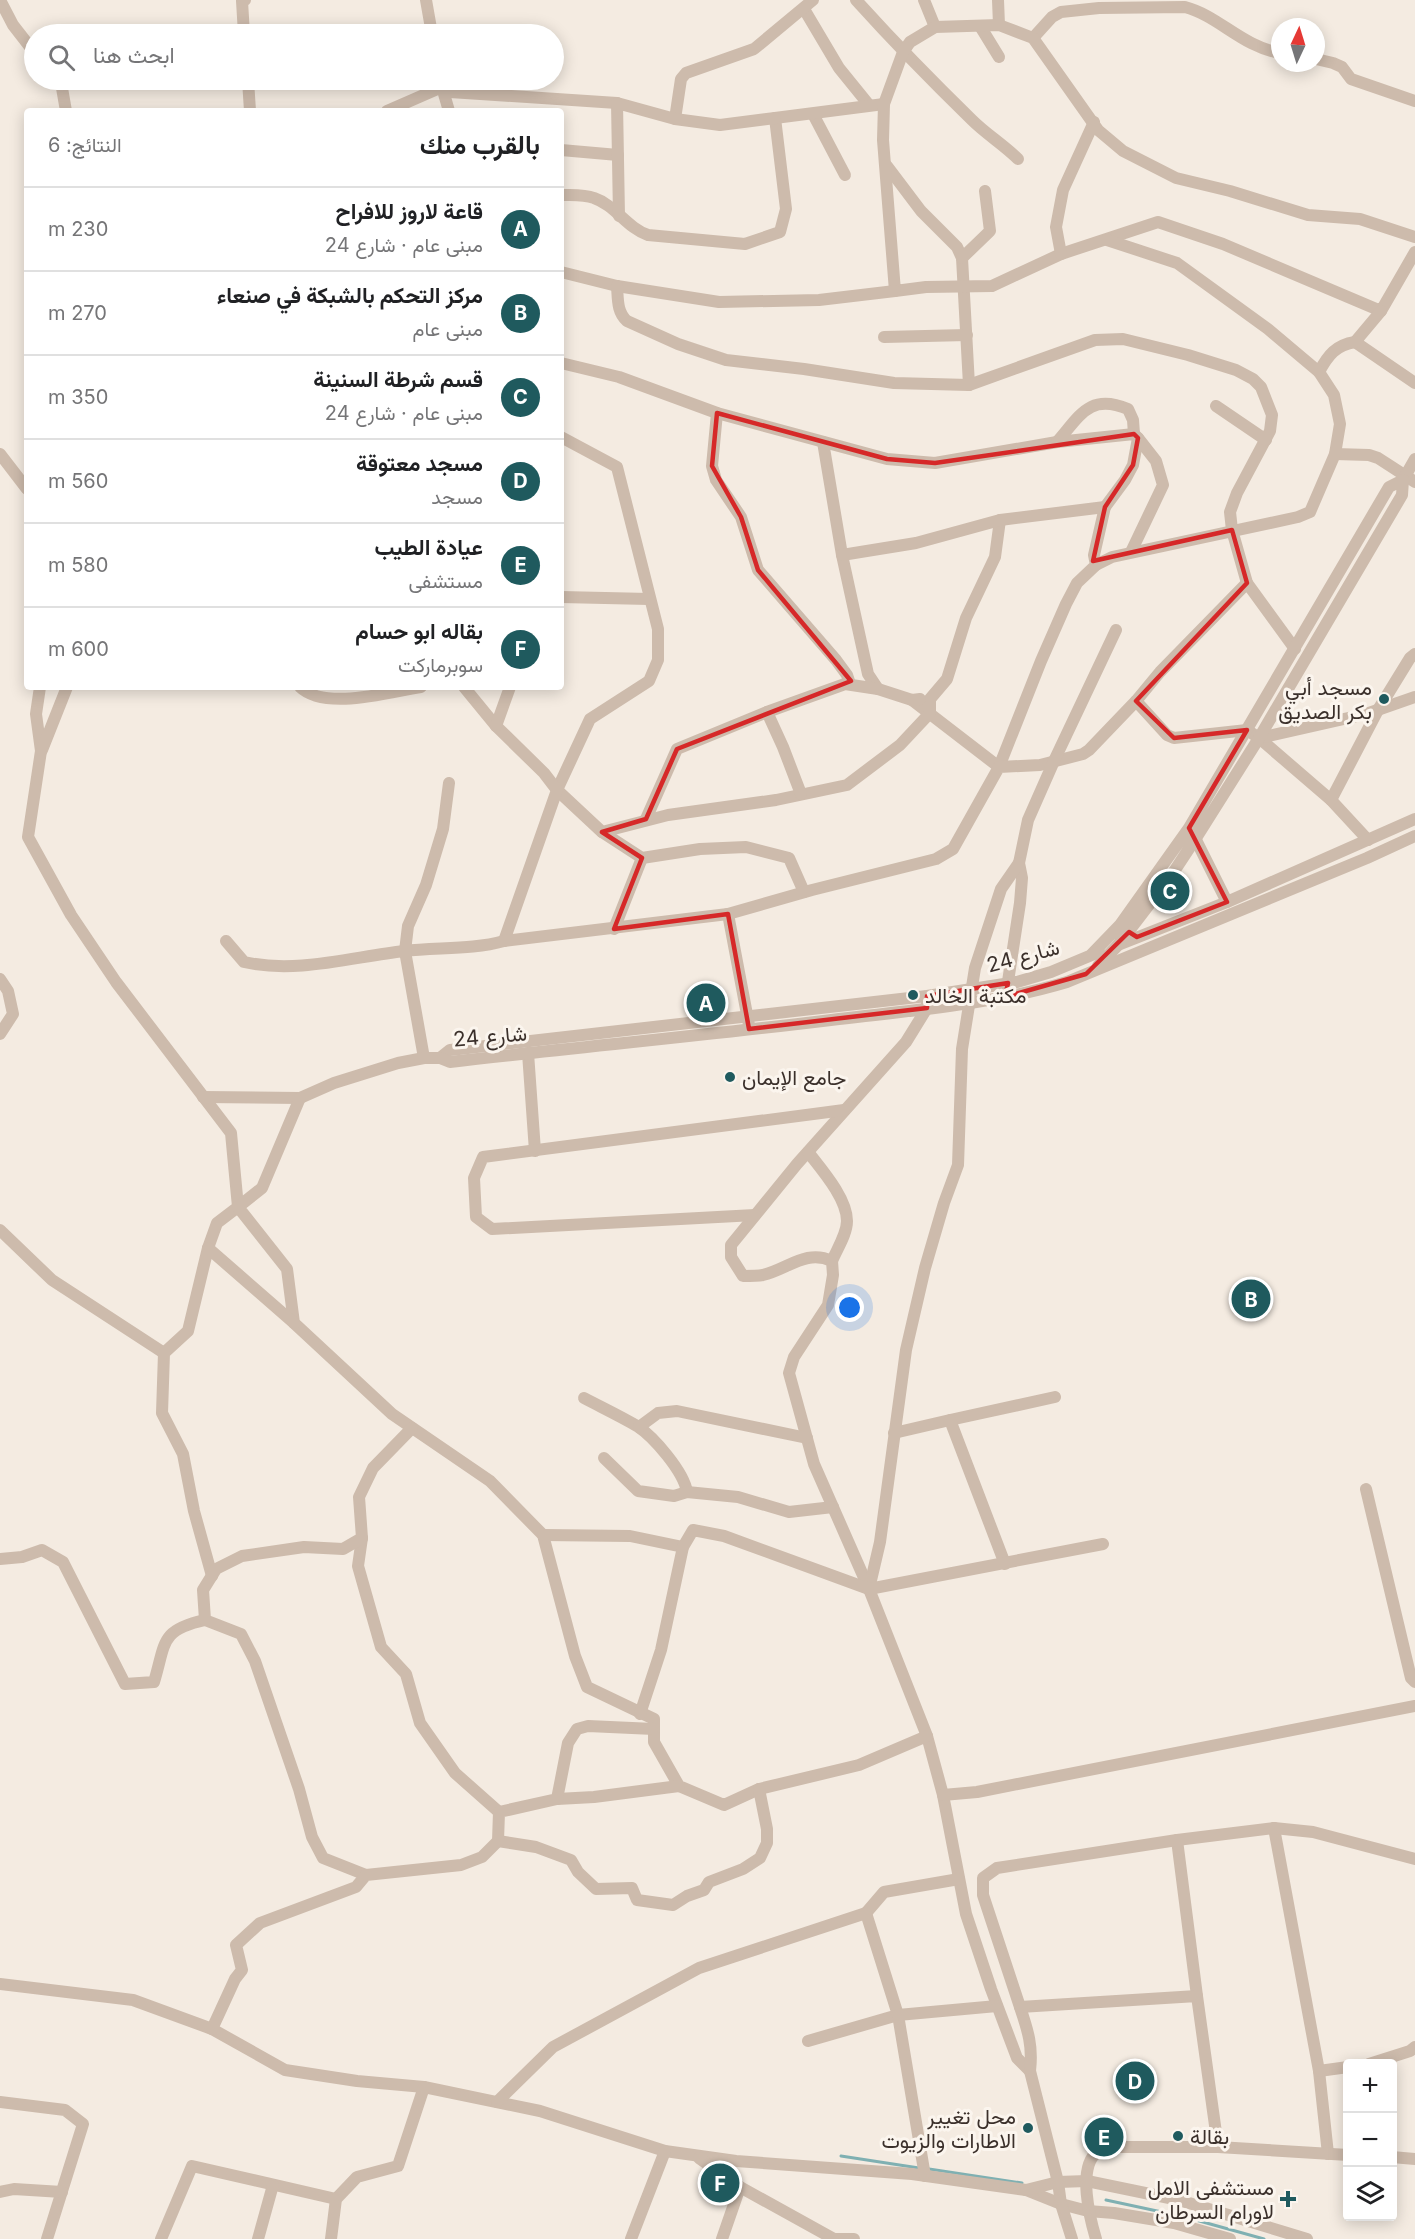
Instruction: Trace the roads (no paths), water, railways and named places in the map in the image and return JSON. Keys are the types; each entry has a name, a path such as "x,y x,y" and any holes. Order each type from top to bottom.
{"street":[{"path":"242,0 243,24"},
{"path":"426,0 430,24"},
{"path":"856,0 903,52 973,122 1018,159"},
{"path":"924,0 935,27"},
{"path":"998,0 999,25"},
{"path":"1,4 24,39"},
{"path":"675,119 681,79 686,73 754,49 808,4 839,68 869,105"},
{"path":"1033,39 1052,17 1061,12 1099,4 1185,7 1197,10 1244,41 1271,50"},
{"path":"895,291 883,140 884,104 903,52 910,42 935,27 999,25 1033,39 1098,130 1123,151 1176,178 1230,191 1308,215 1360,219 1415,237"},
{"path":"980,26 999,57"},
{"path":"1325,61 1342,67 1351,79 1415,101"},
{"path":"62,90 65,108"},
{"path":"249,90 250,108"},
{"path":"393,108 428,90"},
{"path":"443,90 448,108"},
{"path":"447,90 450,93 617,103 675,119 720,125 884,104"},
{"path":"617,103 620,216"},
{"path":"813,114 845,175"},
{"path":"564,195 592,197 607,204 638,230 648,235 745,244 780,232 786,209 775,118"},
{"path":"1061,254 1056,227 1063,190 1094,122"},
{"path":"564,150 618,155"},
{"path":"886,165 921,210 957,248 962,258 969,385"},
{"path":"962,258 990,231 986,192"},
{"path":"564,273 617,286 719,302 742,303 819,300 926,287 992,286 1061,254 1158,222 1223,244 1381,311"},
{"path":"226,941 244,962 272,966 297,966 405,951 488,945 504,941 729,914 804,892 936,859 953,849 999,768 1041,661 1077,584 1096,565 1112,557 1298,517 1310,512 1335,454 1340,424 1334,395 1319,372 1268,328 1177,263 1107,240"},
{"path":"1319,372 1332,352 1342,344 1355,342 1381,311 1415,252"},
{"path":"617,286 619,309 627,321 678,344 726,360 804,369 894,384 969,385 1095,339 1123,339 1208,361 1236,370 1253,379 1267,397 1272,415 1270,431 1232,503 1230,512 1232,530 1247,583 1295,648"},
{"path":"884,337 967,335"},
{"path":"1355,342 1415,383"},
{"path":"564,364 619,377 717,413 887,459 935,463 1057,442 1136,436"},
{"path":"1057,442 1085,410 1099,403 1128,409 1133,420 1136,436 1133,465 1105,507 1094,555 1096,565"},
{"path":"1216,406 1266,440"},
{"path":"717,413 712,466 716,480 741,517 758,570 836,660 847,675 850,684"},
{"path":"1131,552 1163,485 1156,461 1136,436"},
{"path":"504,941 557,790 590,719 649,681 658,660 658,629 617,467 564,439"},
{"path":"823,442 842,555 868,674 878,689"},
{"path":"0,454 24,485"},
{"path":"1335,454 1369,455 1378,458 1408,479"},
{"path":"1086,974 1100,964 1118,945 1135,916 1259,738 1402,495 1415,459"},
{"path":"1192,833 1247,730 1389,487 1408,479"},
{"path":"842,555 916,543 1000,520 1105,507"},
{"path":"602,832 646,819 776,800 847,784 900,745 930,713 930,699 947,680 966,618 995,557 1000,520"},
{"path":"646,819 676,749 767,712 845,684 878,689 912,700 999,768 1040,765 1083,754 1247,583"},
{"path":"564,597 649,599"},
{"path":"869,1589 880,1542 906,1350 919,1292 944,1203 958,1165 962,1049 970,995 983,939 1001,889 1019,863 1028,820 1116,630"},
{"path":"1331,800 1378,710 1410,658 1415,654"},
{"path":"40,690 36,714 41,751"},
{"path":"66,690 41,751 28,837 71,915 109,972 231,1132 238,1207 287,1269 294,1323"},
{"path":"304,690 310,695 319,697 384,690"},
{"path":"466,690 496,726 544,772 557,790 602,832 642,858 700,849 746,847 789,858 804,892"},
{"path":"496,726 509,690"},
{"path":"1259,738 1378,710 1415,697"},
{"path":"912,700 930,699"},
{"path":"1136,701 1167,735 1174,738 1247,730 1331,800 1368,840"},
{"path":"767,712 801,794"},
{"path":"424,1058 405,951 408,926 426,885 443,829 449,783"},
{"name":"شارع 24","path":"748,1024 450,1050 441,1058 450,1062 528,1053 970,995 1051,972 1227,902 1415,819"},
{"path":"1192,833 1227,902"},
{"name":"شارع 24","path":"970,995 1005,997 1058,985 1415,836"},
{"path":"614,928 642,858"},
{"path":"1005,997 1020,903 1022,878 1019,863"},
{"path":"729,914 748,1024"},
{"path":"1092,954 1120,925 1135,916"},
{"path":"1135,916 1131,930 1132,934 1137,937"},
{"path":"1118,945 1120,925"},
{"path":"1118,945 1125,949 1142,950"},
{"path":"0,979 8,991 13,1014 0,1034"},
{"path":"832,1261 822,1256 808,1257 762,1275 743,1276 730,1257 731,1245 844,1110 906,1042 927,1002"},
{"path":"528,1053 535,1151"},
{"path":"203,1097 300,1098 333,1083 398,1063 424,1058 441,1058"},
{"path":"212,1576 194,1510 183,1454 162,1413 164,1353 188,1331 208,1248 217,1223 262,1188 300,1098"},
{"path":"755,1215 492,1229 477,1217 474,1178 483,1157 844,1110"},
{"path":"808,1152 830,1180 847,1220 845,1232 832,1261 833,1275 828,1305 794,1357 789,1373 814,1464 869,1589 927,1736 943,1795 966,1914 1017,2058 1030,2071"},
{"path":"0,1230 51,1280 164,1353"},
{"path":"208,1248 294,1323 392,1414 490,1481 543,1535 575,1656 587,1687 654,1719 654,1742 679,1786"},
{"path":"894,1433 1055,1397"},
{"path":"584,1398 639,1427 669,1458 686,1484 687,1492"},
{"path":"639,1427 658,1413 677,1411 807,1438"},
{"path":"950,1420 1005,1563"},
{"path":"412,1428 373,1468 359,1497 362,1538 358,1566 372,1622 381,1647 406,1674 420,1722 455,1773 499,1812"},
{"path":"604,1458 638,1491 674,1496 687,1492 738,1497 789,1512 833,1507"},
{"path":"1366,1489 1408,1667 1411,1678 1415,1682"},
{"path":"640,1714 661,1650 683,1547 693,1530 724,1536 869,1589 1103,1544"},
{"path":"543,1535 630,1536 683,1547"},
{"path":"205,1620 203,1590 216,1569 242,1556 304,1547 343,1549 362,1538"},
{"path":"0,1559 22,1557 42,1550 63,1562 125,1684 154,1682 167,1636 182,1625 205,1620 241,1634 255,1661 299,1789 312,1837 323,1858 366,1875 461,1865 482,1857 498,1840 499,1812"},
{"path":"943,1795 977,1792 1415,1706"},
{"path":"557,1798 568,1743 577,1729 588,1726 654,1729"},
{"path":"499,1812 557,1798 594,1797 679,1786 724,1805 759,1789 859,1765 927,1736"},
{"path":"498,1840 536,1847 571,1860 596,1889 633,1888 637,1900 673,1905 687,1896 704,1890 709,1882 743,1869 760,1858 767,1843 767,1828 759,1789"},
{"path":"1274,1828 1318,2071 1328,2154"},
{"path":"1072,2239 1061,2204 1058,2182 1030,2071 1032,2055 1030,2035 983,1895 983,1878 997,1868 1177,1840 1274,1828 1313,1832 1415,1858"},
{"path":"1177,1840 1218,2147"},
{"path":"212,2030 235,1979 242,1970 236,1945 260,1923 356,1887 366,1875"},
{"path":"497,2102 553,2047 699,1968 866,1913 884,1892 959,1879"},
{"path":"866,1913 898,2015 925,2176"},
{"path":"0,1984 133,2000 212,2030 285,2070 357,2081 424,2087 540,2111 665,2151 736,2161 925,2176 1026,2190 1061,2204 1088,2211 1174,2223 1230,2239"},
{"path":"1020,2007 1197,1996"},
{"path":"808,2041 898,2015 997,2006"},
{"path":"1385,2059 1410,2051 1415,2047"},
{"path":"1318,2071 1343,2068"},
{"path":"330,2239 336,2199 357,2177 398,2166 424,2087"},
{"path":"0,2102 65,2110 83,2124 47,2239"},
{"path":"1096,2239 1088,2211 1089,2166 1097,2152 1111,2147 1218,2147 1343,2155"},
{"path":"632,2239 665,2151"},
{"path":"696,2155 740,2187 834,2239 854,2239"},
{"path":"1397,2157 1415,2159"},
{"path":"161,2239 192,2166 336,2199"},
{"path":"1026,2190 1058,2182 1087,2181 1179,2200 1307,2239"},
{"path":"258,2239 273,2185"},
{"path":"722,2239 740,2187"},
{"path":"0,2192 14,2189 62,2192"}],"waterway":[{"path":"841,2156 919,2168"},
{"path":"929,2169 1022,2183"},
{"path":"1106,2200 1185,2217 1264,2239"}],"place":[{"name":"مسجد أبي بكر الصديق","path":"1384,699"},
{"name":"قسم شرطة السنينة","path":"1170,891"},
{"name":"مكتبة الخالد","path":"913,995"},
{"name":"قاعة لاروز للافراح","path":"706,1003"},
{"name":"جامع الإيمان","path":"730,1077"},
{"name":"مركز التحكم بالشبكة في صنعاء","path":"1251,1299"},
{"name":"مسجد معتوقة","path":"1135,2081"},
{"name":"محل تغيير الاطارات والزيوت","path":"1028,2128"},
{"name":"بقالة","path":"1178,2136"},
{"name":"عيادة الطيب","path":"1104,2137"},
{"name":"بقاله ابو حسام","path":"720,2183"},
{"name":"مستشفى الامل لاورام السرطان","path":"1288,2199"}]}
